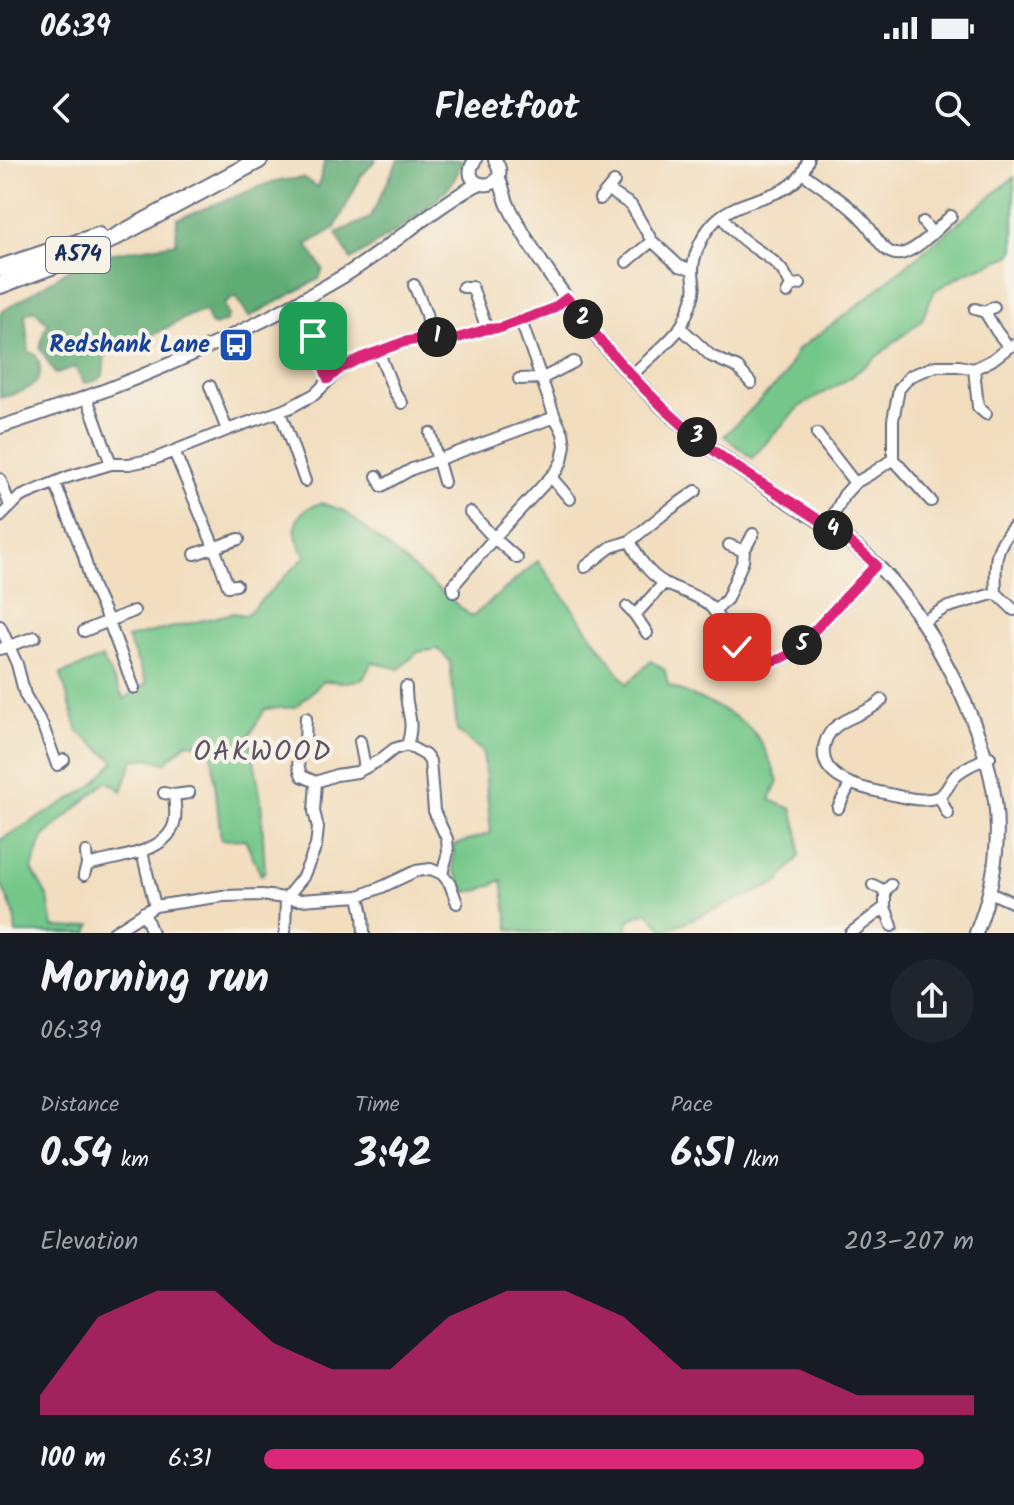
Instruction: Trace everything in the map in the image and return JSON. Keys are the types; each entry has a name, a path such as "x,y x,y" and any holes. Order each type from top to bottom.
{"main road":[{"name":"A574","path":"0,285 95,248 259,160"},
{"name":"A574","path":"0,268 145,220"}],"street":[{"path":"632,375 680,327 694,295 696,284 693,269 702,239 710,227 733,208 791,186 804,174 808,160"},
{"path":"472,164 472,178 506,202"},
{"path":"456,196 472,164"},
{"path":"0,427 87,398 201,351 292,305 384,250 456,196 480,184 492,184 500,167"},
{"path":"500,167 506,202 539,256 590,328 632,375 658,403 704,443 828,526 876,565 908,600 922,622 966,703 990,757 1001,797 1004,823 1000,873 987,912 976,933"},
{"path":"804,174 850,206 879,242 888,251 897,254 915,247 951,216"},
{"path":"600,199 611,186 631,205 652,241 679,266 693,269"},
{"path":"722,215 741,238 773,259 792,287"},
{"path":"923,222 932,233"},
{"path":"627,262 652,241"},
{"path":"414,285 426,314 429,337"},
{"path":"463,287 472,287 487,329"},
{"path":"0,517 20,497 79,473 111,464 154,459 280,412 315,394 341,368 363,357 404,342 429,337 458,338 500,328 552,309 567,298"},
{"path":"932,504 893,459 893,420 899,389 910,376 936,366 974,369 1011,346 997,332 985,309"},
{"path":"454,592 453,586 562,461 565,445 563,433 521,321"},
{"path":"680,327 711,356 738,368 751,383"},
{"path":"313,336 328,379"},
{"path":"379,353 402,403"},
{"path":"519,379 543,378 574,362"},
{"path":"974,369 978,407 986,414"},
{"path":"210,386 227,430"},
{"path":"87,398 111,464"},
{"path":"280,412 305,483"},
{"path":"377,476 382,486 412,469 555,417"},
{"path":"430,433 444,482"},
{"path":"817,434 855,483"},
{"path":"174,451 228,586 236,585"},
{"path":"828,526 844,495 855,483 893,459"},
{"path":"551,477 570,499"},
{"path":"0,479 10,506"},
{"path":"55,483 134,688"},
{"path":"585,567 611,547 630,541 696,491"},
{"path":"470,512 517,558"},
{"path":"1014,526 1002,539 995,562 996,593 1014,610"},
{"path":"715,611 727,599 735,583 744,551 753,534"},
{"path":"195,554 239,539"},
{"path":"630,541 650,572 664,583 703,600 715,611 723,630 737,647 752,659 765,661 779,659 796,650 876,565"},
{"path":"729,545 744,551"},
{"path":"647,633 631,611 664,583"},
{"path":"922,622 945,608 996,593"},
{"path":"84,631 134,611"},
{"path":"0,626 5,648 17,664 25,695 43,726 57,765 64,760"},
{"path":"5,648 35,637"},
{"path":"407,745 412,717 405,703 404,685 419,688"},
{"path":"879,719 879,703 838,725 825,743 824,755 828,765 837,776 850,784 926,799 939,796 959,772 990,757"},
{"path":"307,717 304,748 298,766 302,776 316,782 357,772 394,749 407,745 425,755 430,761 434,811 447,839 448,852 442,874"},
{"path":"360,741 365,768"},
{"path":"285,933 286,898 303,877 316,846 316,782"},
{"path":"838,808 850,784"},
{"path":"86,852 85,870 142,852 165,840 174,826 169,794 189,793"},
{"path":"939,796 948,814"},
{"path":"142,852 155,906"},
{"path":"113,933 155,906 223,896 262,895 300,900 359,896 416,871 431,869 442,874 450,884 457,903"},
{"path":"873,885 888,888 885,907 892,926"},
{"path":"994,894 1014,903"},
{"path":"359,896 364,933"},
{"path":"851,933 885,907"},
{"path":"144,912 152,933"}],"green space":[{"path":"325,160 376,160 361,176 335,228 307,245 323,269 319,279 249,317 235,297 224,304 227,321 214,326 210,324 205,311 191,315 141,341 105,355 103,376 89,383 83,382 75,367 55,374 40,348 48,324 35,310 25,314 29,352 35,354 39,365 38,380 27,389 0,398 0,313 89,257 176,243 177,219 275,181 303,178 318,187"},
{"path":"398,160 463,160 453,182 438,199 351,260 336,233 370,218"},
{"path":"1014,177 1014,251 1010,256 964,274 935,290 921,321 850,378 799,407 752,458 724,436 784,377 797,350 852,310"},
{"path":"321,503 344,511 472,617 538,561 627,684 651,661 665,670 668,685 727,712 756,735 778,781 770,800 792,809 799,835 800,856 778,883 664,931 648,912 630,919 626,931 620,933 509,929 502,880 480,890 466,892 453,868 454,845 491,833 483,752 457,731 450,661 438,649 418,652 399,669 372,662 363,679 323,681 296,707 265,709 250,735 261,800 265,871 261,875 245,839 221,840 211,745 187,743 165,763 148,758 133,760 122,791 107,781 43,837 32,869 48,898 53,927 91,925 88,933 16,933 14,913 0,882 0,840 91,787 115,761 78,732 61,674 102,658 124,699 147,683 127,638 234,613 246,615 306,556 297,539 296,524 304,511"}],"place":[{"name":"Redshank Lane","path":"236,345"}],"district":[{"name":"OAKWOOD","path":"263,752"}],"route":[{"path":"313,336 328,379 363,357 404,342 429,337 458,338 500,328 539,315 567,298 632,375 694,435 767,488 828,526 876,565 788,656 765,661 752,659 737,647"}]}
